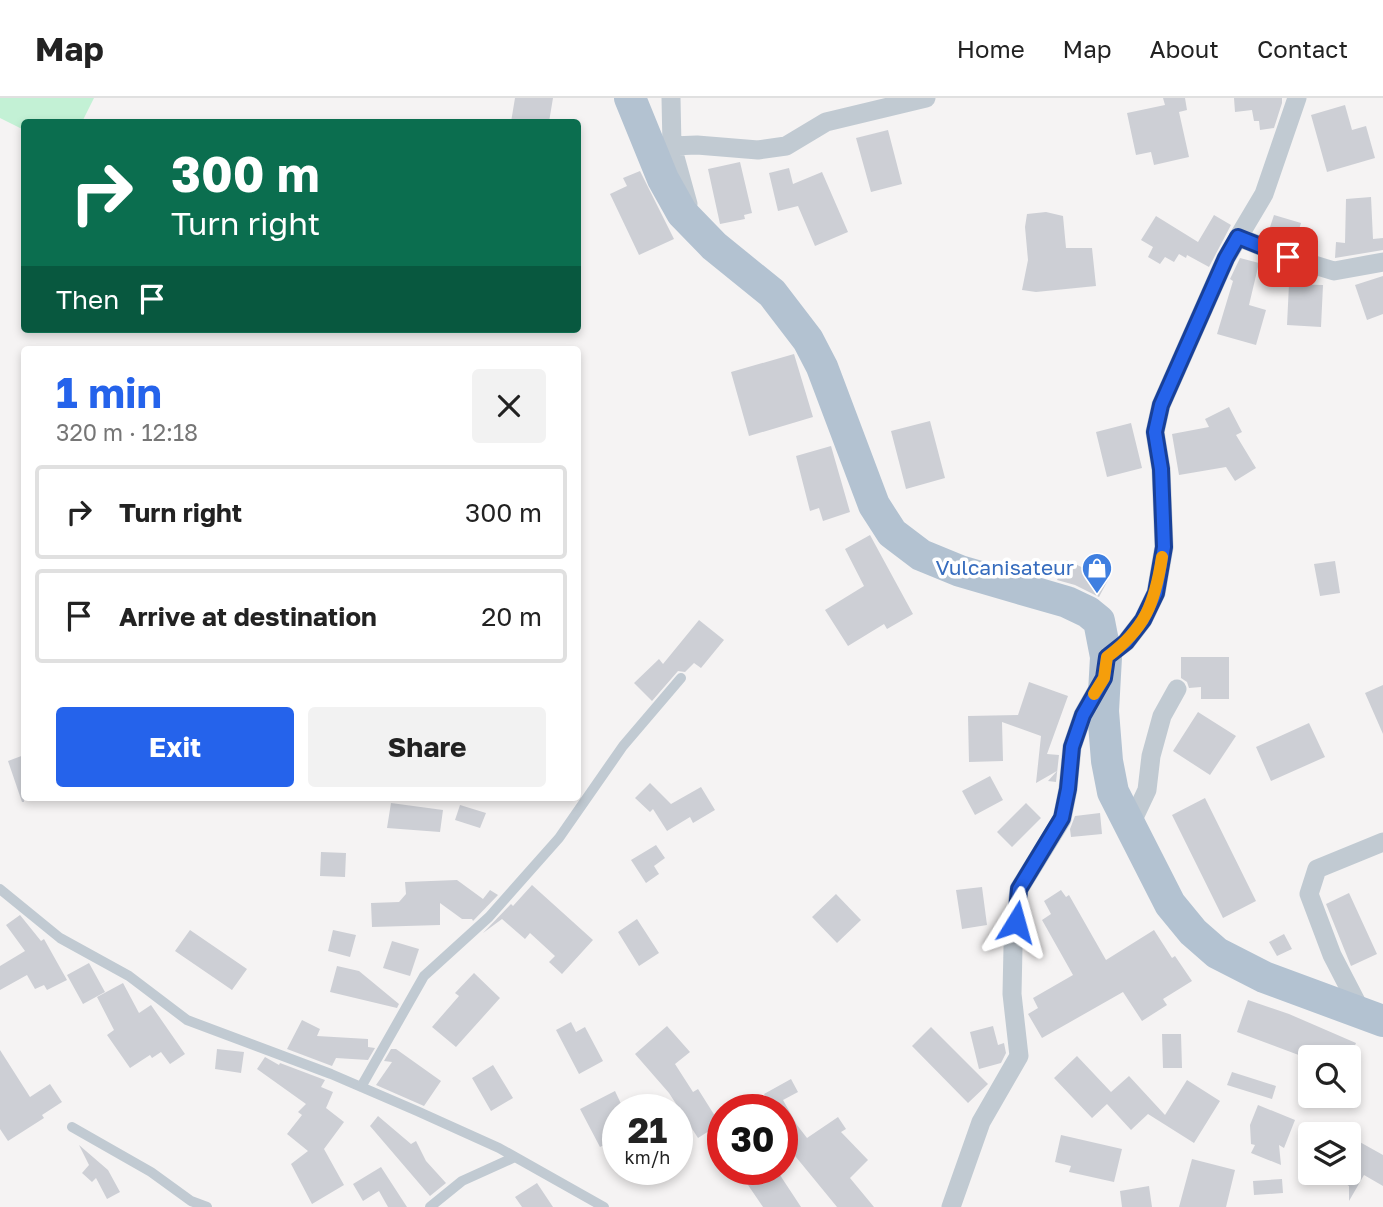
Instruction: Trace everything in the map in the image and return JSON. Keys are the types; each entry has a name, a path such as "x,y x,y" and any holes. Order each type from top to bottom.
{"main road":[{"path":"630,98 663,179 682,213 714,246 772,293 808,340 822,367 874,505 892,533 921,555 960,571 1068,602 1099,621 1105,668 1103,711 1107,761 1113,792 1170,904 1193,932 1217,953 1264,977 1373,1017"}],"street":[{"path":"671,98 672,146 694,225"},
{"path":"672,146 697,145 758,150 786,146 826,122 926,98"},
{"path":"951,1207 981,1122 1019,1056 1012,994 1013,947 1019,889 1062,818 1072,747 1083,715 1105,668 1143,620 1156,593 1164,547 1161,469 1155,432 1161,405 1226,258 1264,194 1297,98"},
{"path":"1238,237 1288,257 1334,271 1383,262"},
{"path":"1130,826 1147,790 1151,756 1162,716 1177,689"},
{"path":"1373,1017 1332,955 1309,894 1317,869 1383,842"}],"lane":[{"path":"361,1087 424,976 489,917 559,838 623,746 681,678"},
{"path":"0,889 60,938 129,976 187,1020 361,1087 515,1157 604,1207"},
{"path":"72,1127 152,1172 191,1201 207,1207"},
{"path":"430,1207 462,1181 515,1157"}],"green space":[{"path":"0,98 94,98 84,119 21,119 21,128 0,118"}],"building":[{"path":"515,98 553,98 550,119 512,119"},
{"path":"1163,98 1185,98 1187,110 1179,112 1189,157 1154,165 1151,152 1136,155 1127,113 1165,105"},
{"path":"1234,98 1282,98 1274,128 1260,130 1259,121 1254,121 1252,110 1235,112"},
{"path":"1345,105 1352,130 1366,126 1375,158 1327,172 1311,115"},
{"path":"888,130 902,184 871,192 856,138"},
{"path":"740,162 752,213 744,215 745,219 720,224 708,169"},
{"path":"789,168 793,184 822,172 848,232 815,246 798,206 778,211 769,173"},
{"path":"640,171 674,239 639,255 610,194 627,186 623,178"},
{"path":"1371,197 1373,239 1383,238 1383,250 1335,258 1336,242 1345,243 1346,199"},
{"path":"1046,212 1063,216 1066,248 1092,248 1096,286 1036,292 1022,290 1028,260 1025,227 1027,214"},
{"path":"1214,215 1231,225 1209,267 1187,255 1186,258 1179,254 1174,262 1165,257 1160,264 1148,257 1153,247 1141,240 1156,216 1198,242"},
{"path":"1274,215 1301,223 1295,242 1287,243 1267,236"},
{"path":"1240,258 1259,263 1249,305 1266,310 1256,345 1217,334 1233,281 1230,279"},
{"path":"1383,276 1383,314 1367,320 1355,285"},
{"path":"1289,284 1323,285 1321,327 1287,325"},
{"path":"794,354 813,417 749,436 731,372"},
{"path":"1229,407 1242,432 1236,435 1256,468 1235,481 1226,467 1179,475 1172,434 1209,427 1205,419"},
{"path":"930,421 945,478 906,489 891,431"},
{"path":"1131,423 1142,468 1107,477 1096,432"},
{"path":"831,446 850,512 823,521 819,508 810,511 796,456"},
{"path":"870,535 913,614 887,629 884,624 848,646 825,610 864,586 845,549"},
{"path":"1067,560 1108,580 1099,597 1075,585 1057,580"},
{"path":"1335,561 1340,593 1320,596 1314,564"},
{"path":"699,620 724,640 701,668 694,663 685,672 678,671 652,701 634,683 659,659 663,664"},
{"path":"1181,657 1229,657 1229,699 1201,699 1201,687 1189,688 1187,682 1181,678"},
{"path":"1029,682 1068,696 1047,754 1059,755 1056,782 1048,781 1057,771 1036,783 1041,736 1002,722 1003,761 969,762 968,716 1018,715"},
{"path":"1383,685 1383,734 1365,693"},
{"path":"1198,712 1236,736 1210,775 1173,751"},
{"path":"1309,723 1325,757 1271,781 1256,747"},
{"path":"21,756 21,799 8,761"},
{"path":"990,776 1003,800 975,815 962,791"},
{"path":"650,783 671,804 701,787 715,810 693,823 690,817 667,831 653,809 650,812 635,798"},
{"path":"1205,798 1256,901 1223,918 1172,815"},
{"path":"391,803 443,810 440,832 387,828"},
{"path":"1026,803 1041,818 1012,847 997,832"},
{"path":"460,805 486,813 480,828 455,820"},
{"path":"1100,813 1102,834 1071,837 1070,829 1075,816"},
{"path":"656,845 665,858 654,866 659,874 646,883 631,860"},
{"path":"321,852 346,853 345,877 320,876"},
{"path":"457,880 483,899 490,890 498,895 473,921 462,919 440,903 440,925 372,927 371,903 399,902 406,894 405,882"},
{"path":"532,885 593,940 562,974 549,962 555,956 530,933 525,939 502,919 483,933"},
{"path":"982,887 987,925 962,929 956,890"},
{"path":"1061,890 1066,897 1069,895 1106,960 1154,930 1172,958 1175,956 1192,981 1163,999 1167,1005 1142,1021 1123,992 1042,1038 1028,1014 1038,1008 1033,998 1073,975 1042,920 1051,914 1044,901"},
{"path":"1349,893 1377,954 1351,966 1326,904"},
{"path":"836,894 861,920 837,943 812,917"},
{"path":"20,915 41,941 44,939 67,980 47,990 44,985 35,989 27,975 0,990 0,966 25,951 6,925"},
{"path":"637,919 659,953 639,966 618,932"},
{"path":"190,930 247,969 232,990 175,951"},
{"path":"333,930 356,935 350,957 328,951"},
{"path":"1284,934 1292,949 1277,956 1269,942"},
{"path":"392,941 419,949 410,976 383,968"},
{"path":"89,963 105,992 83,1004 67,975"},
{"path":"337,966 359,971 399,1004 397,1008 330,992"},
{"path":"474,973 500,998 456,1047 432,1027 459,996 455,993"},
{"path":"123,983 139,1013 151,1005 185,1054 170,1064 161,1052 152,1058 150,1055 130,1068 107,1035 114,1030 97,997"},
{"path":"1248,1000 1289,1014 1356,1043 1298,1045 1298,1055 1237,1032"},
{"path":"302,1020 320,1029 317,1036 368,1039 368,1047 375,1048 368,1060 336,1058 332,1066 287,1049"},
{"path":"571,1022 576,1032 585,1027 603,1061 579,1074 556,1030"},
{"path":"667,1026 690,1052 675,1064 693,1092 698,1089 707,1103 707,1132 698,1138 693,1130 693,1094 670,1094 635,1054"},
{"path":"993,1026 998,1045 1004,1043 1006,1053 1001,1063 979,1069 970,1032"},
{"path":"931,1027 988,1084 968,1103 912,1046"},
{"path":"1162,1034 1181,1034 1182,1068 1163,1068"},
{"path":"217,1049 244,1052 241,1073 215,1069"},
{"path":"391,1049 396,1049 441,1081 424,1106 376,1085 392,1062 384,1061"},
{"path":"0,1050 30,1097 50,1084 62,1102 42,1115 44,1118 8,1141 0,1129"},
{"path":"1077,1056 1111,1092 1129,1076 1165,1115 1187,1080 1220,1101 1194,1143 1148,1114 1131,1130 1107,1104 1092,1118 1054,1078"},
{"path":"265,1057 279,1065 280,1063 325,1080 321,1087 333,1092 326,1108 344,1122 324,1149 344,1185 312,1204 291,1164 308,1151 287,1134 302,1115 298,1112 306,1104 257,1069"},
{"path":"493,1065 513,1098 491,1111 472,1078"},
{"path":"1232,1072 1276,1086 1272,1099 1227,1085"},
{"path":"791,1079 798,1092 794,1094 764,1094"},
{"path":"602,1098 602,1146 600,1147 580,1109"},
{"path":"1258,1105 1295,1120 1284,1148 1279,1145 1281,1165 1251,1153 1255,1145 1251,1144 1250,1125"},
{"path":"378,1116 411,1144 416,1141 426,1161 446,1183 430,1196 370,1126"},
{"path":"838,1117 846,1129 841,1132 868,1160 850,1178 874,1207 837,1207 798,1159 798,1126 807,1138"},
{"path":"1061,1135 1122,1149 1114,1182 1069,1172 1071,1166 1055,1162"},
{"path":"1361,1143 1383,1155 1383,1186 1364,1175 1361,1180"},
{"path":"79,1145 108,1170 120,1192 107,1199 96,1178 92,1182 82,1173 89,1165"},
{"path":"1192,1159 1235,1170 1226,1207 1179,1207"},
{"path":"381,1167 407,1207 388,1207 379,1191 363,1201 353,1184"},
{"path":"1282,1179 1283,1193 1254,1195 1253,1181"},
{"path":"537,1183 553,1207 522,1207 515,1197"},
{"path":"748,1185 787,1185 801,1207 763,1207"},
{"path":"1358,1185 1349,1201 1349,1186"},
{"path":"1149,1186 1152,1207 1122,1207 1120,1191"}],"slow traffic":[{"path":"1094,694 1104,678 1107,657 1126,642 1143,620 1156,593 1162,557"}],"place":[{"name":"Vulcanisateur","path":"1097,595"}],"route":[{"path":"1016,922 1019,889 1062,818 1072,747 1083,715 1104,678 1107,657 1126,642 1143,620 1156,593 1164,547 1161,469 1155,432 1161,405 1226,258 1238,237 1288,257"}]}
